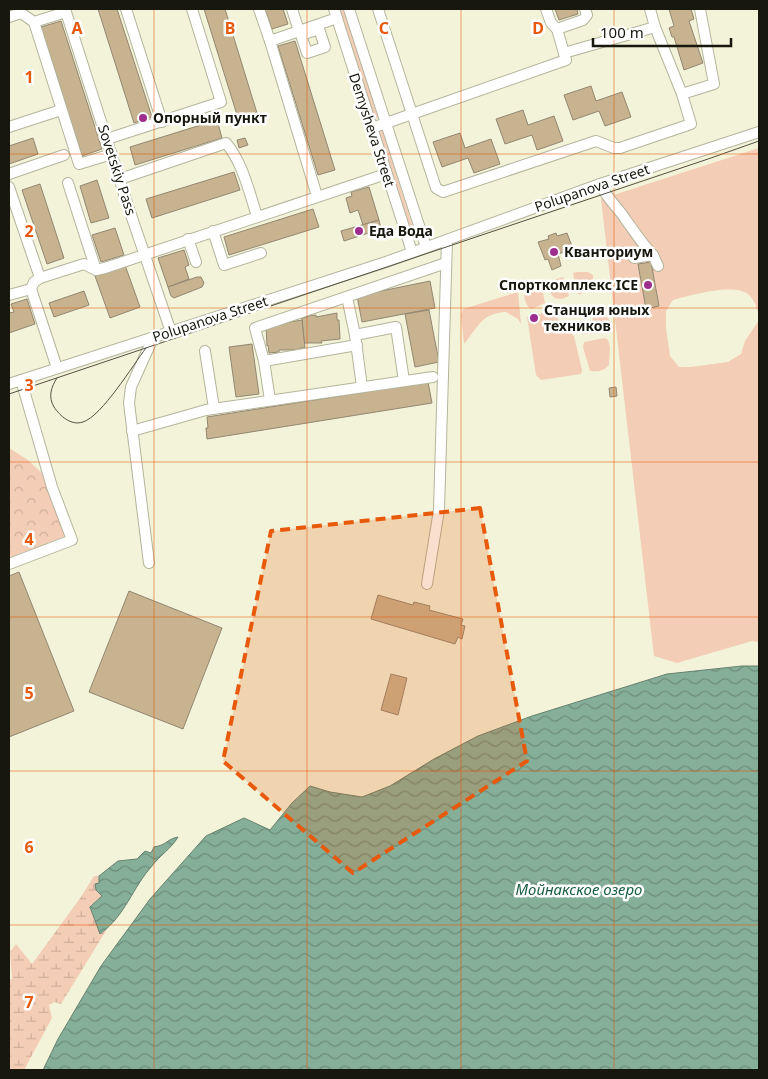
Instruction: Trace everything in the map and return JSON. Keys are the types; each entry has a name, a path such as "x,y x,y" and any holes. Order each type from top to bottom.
{"street":[{"path":"126,9 162,122"},
{"path":"107,139 221,102 192,9"},
{"path":"259,9 317,196"},
{"path":"292,9 299,31"},
{"name":"Demysheva Street","path":"349,9 426,247"},
{"path":"378,9 436,188 443,192 596,141 614,148 620,148 691,124 682,94 650,9"},
{"path":"372,128 566,60 557,29 551,24 546,9"},
{"path":"557,29 583,20 587,15 585,9"},
{"path":"682,94 714,84 700,9"},
{"path":"9,17 21,13 29,16 66,10"},
{"name":"Sovetskiy Pass","path":"66,10 171,332"},
{"path":"270,42 299,31 317,27 335,13"},
{"name":"Demysheva Street","path":"335,13 412,252"},
{"path":"29,16 79,164 112,154"},
{"path":"564,53 655,26"},
{"path":"9,127 61,110"},
{"name":"Polupanova Street","path":"9,384 412,252 600,184 759,132"},
{"path":"120,179 226,143 240,165 257,216"},
{"path":"9,174 64,155"},
{"path":"57,368 31,289 34,282 40,278 84,264 96,270 386,174"},
{"path":"68,183 96,270"},
{"path":"600,184 606,197 626,218 634,233 653,255 658,266"},
{"path":"9,187 40,278"},
{"path":"213,231 224,265 261,253"},
{"path":"188,239 196,262"},
{"path":"427,584 439,510 449,306 446,263 447,240"},
{"path":"634,258 653,255"},
{"path":"270,400 264,361 255,328 446,263"},
{"path":"9,294 31,289"},
{"path":"347,296 356,340 362,387"},
{"path":"264,361 356,340 396,328 404,381"},
{"path":"149,562 129,403 131,387 153,338"},
{"path":"205,351 214,408"},
{"path":"132,431 214,408 433,377"},
{"path":"9,564 72,540 52,487 21,380"}],"highlighted area":[{"path":"480,508 527,761 353,873 223,761 271,531"}],"green space":[{"path":"337,9 344,9 378,117 375,120 373,119"},
{"path":"379,132 383,132 412,224 412,229 410,230 408,229"},
{"path":"759,148 759,315 754,301 748,294 732,290 712,291 673,300 666,311 666,328 670,356 679,367 691,367 728,362 741,354 745,341 759,320 759,642 752,641 677,663 654,656 601,199"},
{"path":"588,272 593,275 593,279 580,295 577,293 573,273"},
{"path":"563,277 569,296 556,299 551,295 550,281"},
{"path":"541,284 545,303 531,309 525,299 526,288"},
{"path":"518,292 521,324 518,319 506,312 491,315 482,322 464,344 461,315 463,309"},
{"path":"551,311 556,313 561,326 574,336 582,370 581,374 541,380 536,375 527,317"},
{"path":"604,313 612,324 609,327 599,332 583,334 582,331 590,324 594,314"},
{"path":"605,338 608,340 610,347 609,365 601,371 590,371 583,347 584,342"},
{"path":"9,448 28,460 45,476 66,536 9,558"},
{"path":"94,876 99,876 99,883 95,884 96,890 102,896 90,907 100,934 107,929 61,1004 54,1002 49,1005 52,1018 24,1070 9,1070 9,980 12,979 10,952 16,944 32,964"}],"water":[{"name":"Мойнакское озеро","path":"759,666 759,1070 43,1070 58,1039 101,966 150,899 206,836 244,818 270,830 292,803 310,786 330,792 362,797 390,786 434,759 478,736 532,716 667,674"},
{"path":"178,837 145,874 123,910 109,927 100,934 90,907 102,896 96,890 95,884 99,883 99,876 118,861 137,859 145,851 151,853 154,847"}],"building":[{"path":"98,9 117,9 152,117 134,123"},
{"path":"204,9 225,9 257,113 238,118"},
{"path":"265,9 283,9 288,24 272,29"},
{"path":"555,9 577,9 578,14 559,20"},
{"path":"669,9 691,9 694,19 689,21 703,63 684,70 674,37 672,37 669,28 674,26"},
{"path":"61,21 102,149 82,156 41,27"},
{"path":"295,41 335,170 318,175 278,46"},
{"path":"591,86 596,101 622,92 631,117 605,126 599,111 573,120 564,95"},
{"path":"523,110 528,125 554,116 563,141 537,150 532,135 505,144 496,119"},
{"path":"217,120 222,138 135,165 130,147"},
{"path":"460,133 465,148 491,139 500,164 474,173 468,158 442,167 433,142"},
{"path":"33,138 38,154 9,164 9,146"},
{"path":"245,138 248,145 239,148 237,140"},
{"path":"234,172 240,190 152,218 146,199"},
{"path":"97,180 109,218 91,223 80,186"},
{"path":"40,184 64,258 47,264 22,190"},
{"path":"369,187 379,220 363,225 358,210 350,213 346,198 352,196 351,192"},
{"path":"313,209 319,227 229,255 224,237"},
{"path":"379,220 381,229 344,241 341,231"},
{"path":"115,228 124,255 101,262 92,235"},
{"name":"Кванториум","path":"556,233 557,236 567,233 573,249 558,254 561,266 552,270 548,259 545,260 538,242 549,239 548,236"},
{"path":"184,250 189,265 185,267 189,279 168,287 158,258"},
{"name":"Спорткомплекс ICE","path":"651,262 659,306 646,309 638,264"},
{"path":"125,265 140,307 110,318 95,276"},
{"path":"201,277 204,283 202,287 174,298 171,296 168,287"},
{"path":"430,281 435,308 362,322 357,296"},
{"path":"84,291 89,305 54,317 49,303"},
{"path":"27,299 35,324 9,333 9,313 14,312 11,304"},
{"path":"429,310 439,362 415,367 405,314"},
{"path":"337,313 340,339 321,341 322,343 304,343 302,318"},
{"path":"302,320 305,348 300,348 300,350 279,350 279,352 269,353 266,326"},
{"path":"252,344 259,394 236,397 229,347"},
{"path":"428,382 432,403 207,439 207,417"},
{"path":"616,387 617,396 610,397 609,388"},
{"path":"19,572 74,711 9,737 9,576"},
{"path":"129,591 222,628 183,729 89,692"},
{"path":"378,595 413,605 414,602 430,606 429,610 463,619 461,625 465,626 462,639 458,637 455,644 371,619"},
{"path":"391,674 407,678 398,715 381,710"}],"tram line":[{"path":"9,394 759,141"},
{"path":"57,378 51,392 51,400 54,407 59,414 70,421 74,423 83,422 91,418 108,400 146,348"}],"place":[{"name":"Опорный пункт","path":"143,118"},
{"name":"Еда Вода","path":"359,231"},
{"name":"Кванториум","path":"554,252"},
{"name":"Спорткомплекс ICE","path":"648,285"},
{"name":"Станция юных техников","path":"534,318"}]}
